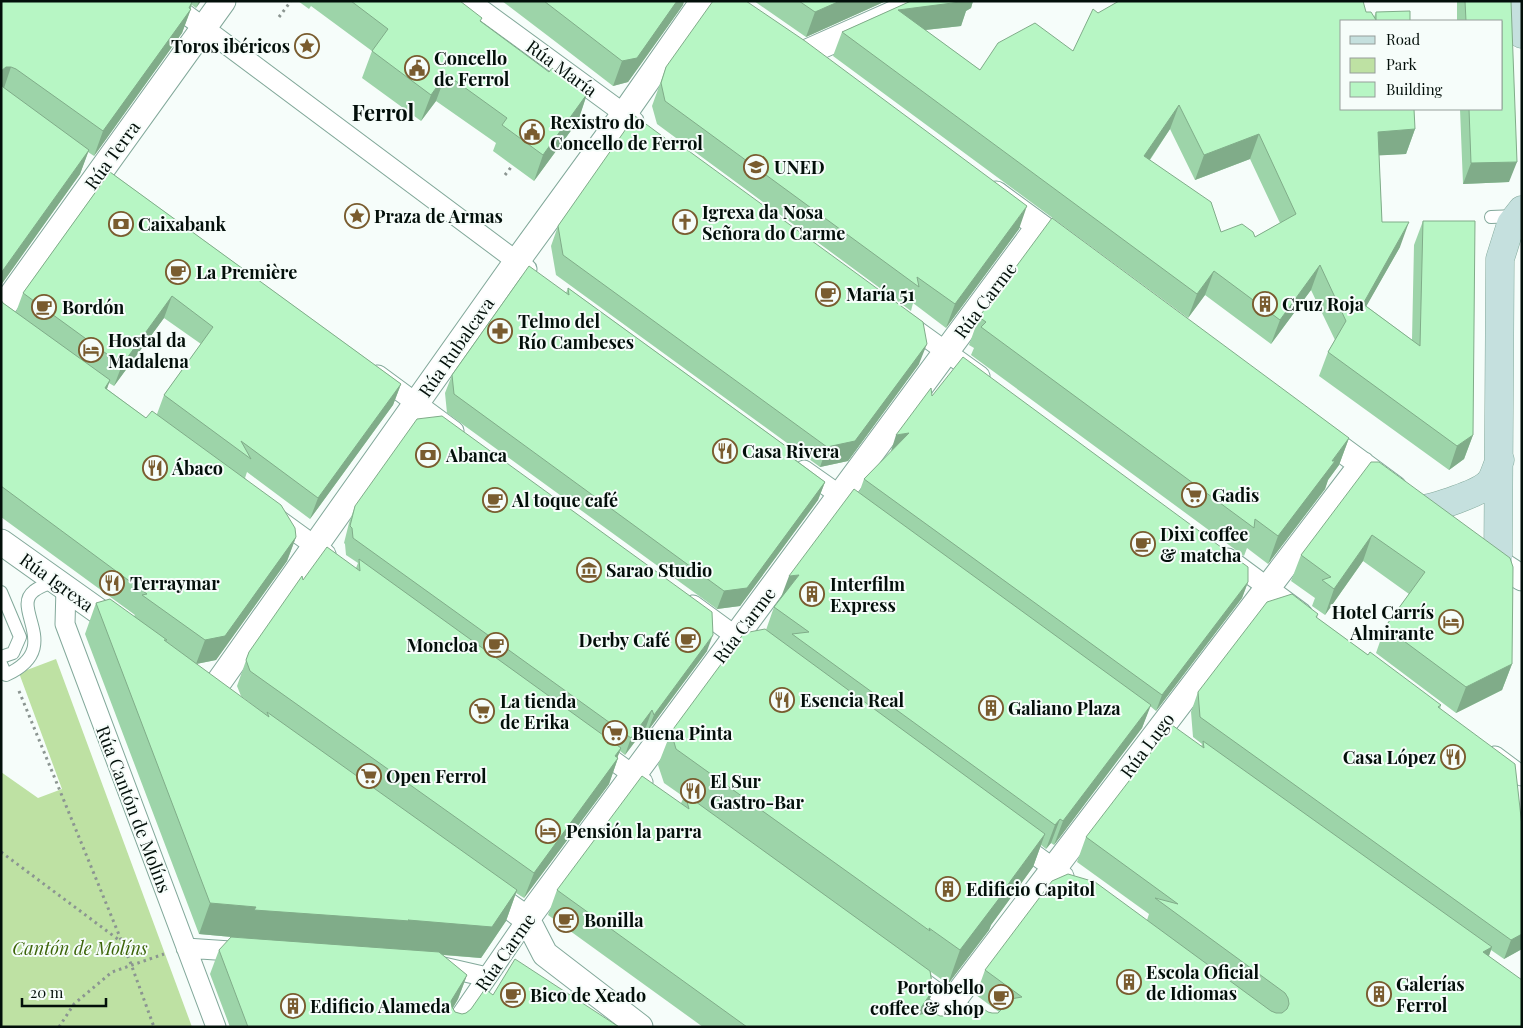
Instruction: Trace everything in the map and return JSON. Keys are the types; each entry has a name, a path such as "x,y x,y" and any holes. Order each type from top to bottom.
{"main road":[{"path":"1521,1 1522,34"},
{"path":"1498,564 1500,259 1511,224 1520,213"},
{"path":"1422,509 1436,507 1479,490 1489,484 1500,460"}],"street":[{"path":"168,1 541,279"},
{"name":"Rúa Terra","path":"4,317 99,173 223,1"},
{"name":"Rúa María","path":"470,1 648,132"},
{"name":"Rúa Rubalcava","path":"211,693 703,1"},
{"path":"828,70 797,47 922,1"},
{"path":"977,180 1086,261"},
{"name":"Rúa Carme","path":"453,1027 527,919 1039,226"},
{"path":"891,311 994,387"},
{"path":"361,363 464,438"},
{"path":"1299,418 1445,525"},
{"path":"792,460 864,513"},
{"name":"Rúa Lugo","path":"933,1027 1362,464"},
{"path":"259,505 339,563"},
{"name":"Rúa Igrexa","path":"1,542 139,641"},
{"path":"1468,542 1498,564 1522,578"},
{"path":"1211,546 1316,623"},
{"name":"Rúa Cantón de Molíns","path":"60,584 65,624 216,1027"},
{"path":"680,596 760,654"},
{"path":"586,740 657,792"},
{"path":"1483,748 1522,776"},
{"path":"1006,833 1077,886"},
{"path":"462,872 527,919 545,954 640,1027"},
{"path":"186,948 263,954"},
{"path":"896,963 985,1027"},
{"path":"418,964 437,966 487,977"}],"lane":[{"path":"1491,217 1520,213"},
{"path":"1,664 6,675 20,669 31,655 35,645 34,631 27,603 33,591 60,584"},
{"path":"1,592 20,637 7,655"}],"path":[{"path":"279,17 291,1"},
{"path":"505,175 512,166"},
{"path":"13,693 19,691 154,1027"},
{"path":"1,852 120,940"},
{"path":"59,1027 74,1004 112,972 130,964 186,948"}],"green space":[{"name":"Cantón de Molíns","path":"56,659 192,1027 1,1027 1,772 38,798 62,789 19,673"}],"building":[{"path":"1,1 192,2 189,8 191,9 103,131 16,69 6,67 1,71"},
{"path":"351,1 460,1 482,18 480,21 549,72 552,68 587,94 543,155 502,125 507,118 446,74 431,95 372,51 388,29"},
{"path":"544,1 677,1 637,58 622,61"},
{"path":"713,1 746,1 805,41 1027,206 955,304 917,277 919,287 665,101 661,83 666,67"},
{"path":"799,1 840,1 815,12"},
{"path":"911,1 968,1 898,10 980,70 998,43 1035,23 1073,51 1093,9 1098,13 1119,1 1363,1 1366,12 1371,12 1376,20 1340,20 1340,110 1414,110 1415,129 1378,132 1382,222 1409,222 1363,304 1420,346 1423,221 1475,221 1473,435 1457,446 1328,352 1346,321 1320,265 1280,320 1214,271 1197,294 842,32","holes":["1179,105 1204,155 1259,134 1296,214 1255,237 1253,232 1242,224 1221,232 1211,202 1144,156"]},
{"path":"1465,1 1511,1 1517,162 1471,163 1469,110 1503,110 1503,20 1466,20"},
{"path":"1410,11 1410,20 1376,20 1376,12"},
{"path":"1,84 89,150 1,273"},
{"path":"635,116 673,144 671,138 923,322 927,344 855,441 827,447 563,255 558,226"},
{"path":"110,172 401,384 318,498 241,441 251,459 164,395 213,327 172,296 122,365 23,293"},
{"path":"1052,218 1349,438 1332,461 1335,461 1278,536 1255,519 1254,528 981,327 986,322 979,317"},
{"path":"529,266 569,295 568,288 798,455 791,457 825,482 747,588 724,591 454,394 452,375"},
{"path":"1,300 110,380 105,388 146,418 152,411 281,505 295,528 296,537 225,636 205,640 142,595 147,594 1,486"},
{"path":"963,357 1248,567 1248,582 1162,695 864,479 909,433 896,435 931,388 932,396"},
{"path":"442,416 712,612 713,635 654,715 652,710 631,738 353,538 350,526 355,506 417,419"},
{"path":"1371,462 1379,462 1510,558 1513,567 1512,664 1466,687 1385,627 1425,572 1372,535 1334,589 1322,580 1331,577 1301,555"},
{"path":"854,489 1151,705 1063,821 1060,819 1055,825 792,634 809,632 774,607 799,575 789,576"},
{"path":"327,547 360,571 359,559 621,748 615,756 618,758 534,873 250,671 246,660 249,652 302,576 303,580"},
{"path":"1292,594 1318,614 1316,617 1368,655 1370,652 1441,705 1438,707 1515,764 1522,826 1522,934 1511,940 1200,717 1198,692 1267,602"},
{"path":"110,599 269,717 267,712 517,890 492,927 254,910 256,907 210,903 96,603"},
{"path":"765,629 1045,834 960,950 929,928 930,931 676,749 671,732 744,633"},
{"path":"1172,725 1204,748 1203,741 1492,947 1483,952 1522,980 1522,1027 747,1027 557,890 642,776 689,809 685,794 930,971 933,990 916,1015 932,1012 940,1016 947,1016 956,1008 977,1004 988,1012 998,1013 1003,1008 1005,1000 1022,997 985,970 1052,881 1068,874 1095,882 1271,1011 1282,1013 1289,1004 1285,993 1155,898 1178,904 1086,837"},
{"path":"231,937 439,952 467,975 451,1001 455,1012 462,1014 471,1009 485,989 493,995 515,959 619,1027 248,1027 219,950"}],"place":[{"name":"Toros ibéricos","path":"307,46"},
{"name":"Concello de Ferrol","path":"417,68"},
{"name":"Rexistro do Concello de Ferrol","path":"532,132"},
{"name":"UNED","path":"756,167"},
{"name":"Praza de Armas","path":"357,216"},
{"name":"Igrexa da Nosa Señora do Carme","path":"685,222"},
{"name":"Caixabank","path":"121,224"},
{"name":"La Première","path":"178,272"},
{"name":"María 51","path":"828,294"},
{"name":"Cruz Roja","path":"1265,304"},
{"name":"Bordón","path":"44,307"},
{"name":"Telmo del Río Cambeses","path":"500,331"},
{"name":"Hostal da Madalena","path":"91,350"},
{"name":"Casa Rivera","path":"725,451"},
{"name":"Abanca","path":"428,455"},
{"name":"Ábaco","path":"155,468"},
{"name":"Gadis","path":"1194,495"},
{"name":"Al toque café","path":"495,500"},
{"name":"Dixi coffee & matcha","path":"1143,544"},
{"name":"Sarao Studio","path":"589,570"},
{"name":"Terraymar","path":"112,583"},
{"name":"Interfilm Express","path":"812,594"},
{"name":"Hotel Carrís Almirante","path":"1451,622"},
{"name":"Derby Café","path":"688,640"},
{"name":"Moncloa","path":"496,645"},
{"name":"Esencia Real","path":"782,700"},
{"name":"Galiano Plaza","path":"991,708"},
{"name":"La tienda de Erika","path":"482,711"},
{"name":"Buena Pinta","path":"615,733"},
{"name":"Casa López","path":"1453,757"},
{"name":"Open Ferrol","path":"369,776"},
{"name":"El Sur Gastro-Bar","path":"693,791"},
{"name":"Pensión la parra","path":"548,831"},
{"name":"Edificio Capitol","path":"948,889"},
{"name":"Bonilla","path":"566,920"},
{"name":"Escola Oficial de Idiomas","path":"1129,982"},
{"name":"Galerías Ferrol","path":"1379,994"},
{"name":"Bico de Xeado","path":"513,995"},
{"name":"Portobello coffee & shop","path":"1001,997"},
{"name":"Edificio Alameda","path":"293,1006"}],"district":[{"name":"Ferrol","path":"383,112"}]}
